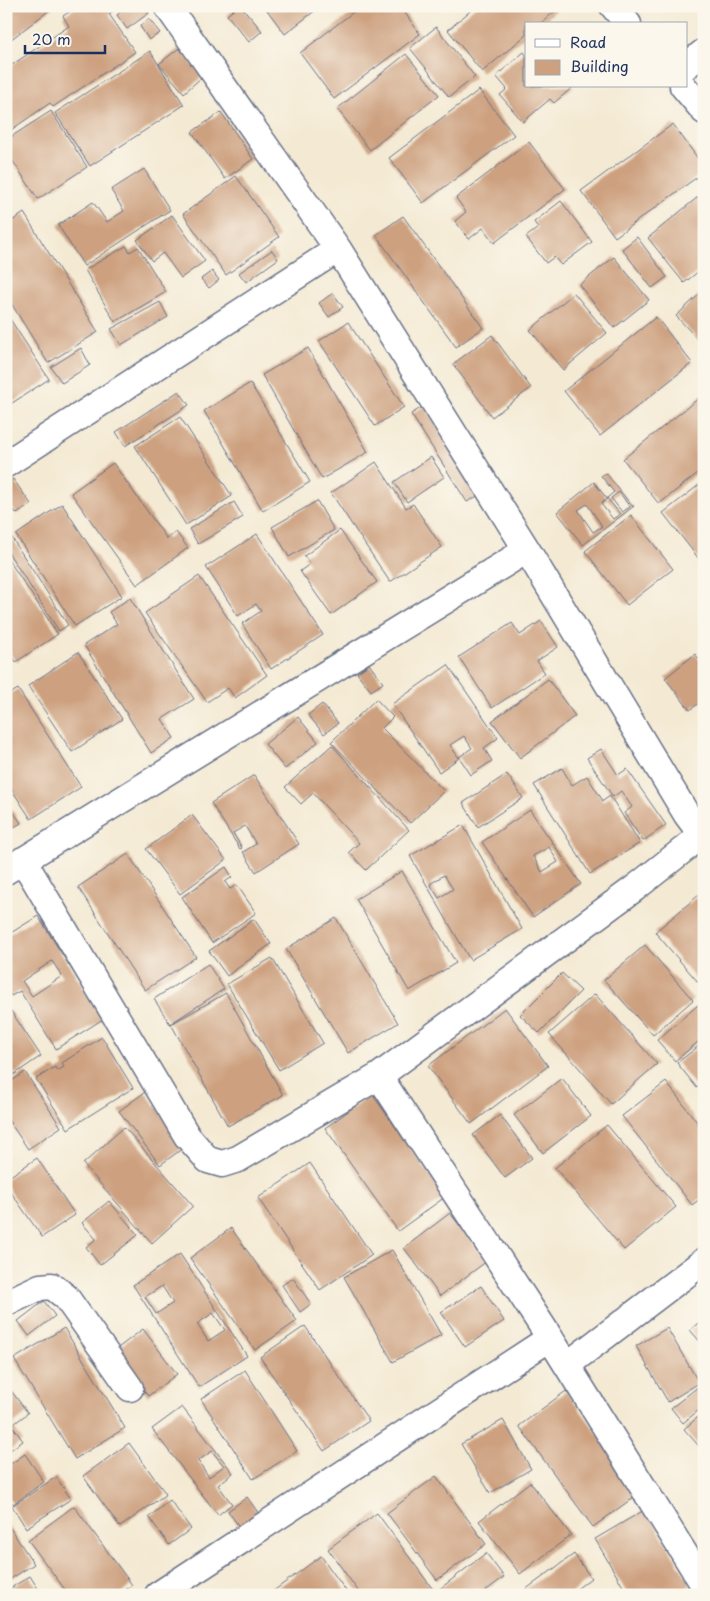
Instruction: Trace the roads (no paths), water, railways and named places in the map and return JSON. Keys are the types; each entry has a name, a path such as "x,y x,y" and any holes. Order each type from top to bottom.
{"street":[{"path":"167,6 338,249 527,550 687,815 703,834 635,888 379,1076 238,1159 222,1164 208,1160 187,1136 15,866 527,550"},
{"path":"613,6 626,22"},
{"path":"688,64 704,52"},
{"path":"685,88 704,111"},
{"path":"6,464 338,249"},
{"path":"379,1076 550,1338 704,1585"},
{"path":"567,1365 704,1261"},
{"path":"6,1303 40,1287 52,1286 66,1297 130,1388"},
{"path":"158,1595 550,1338"}]}
